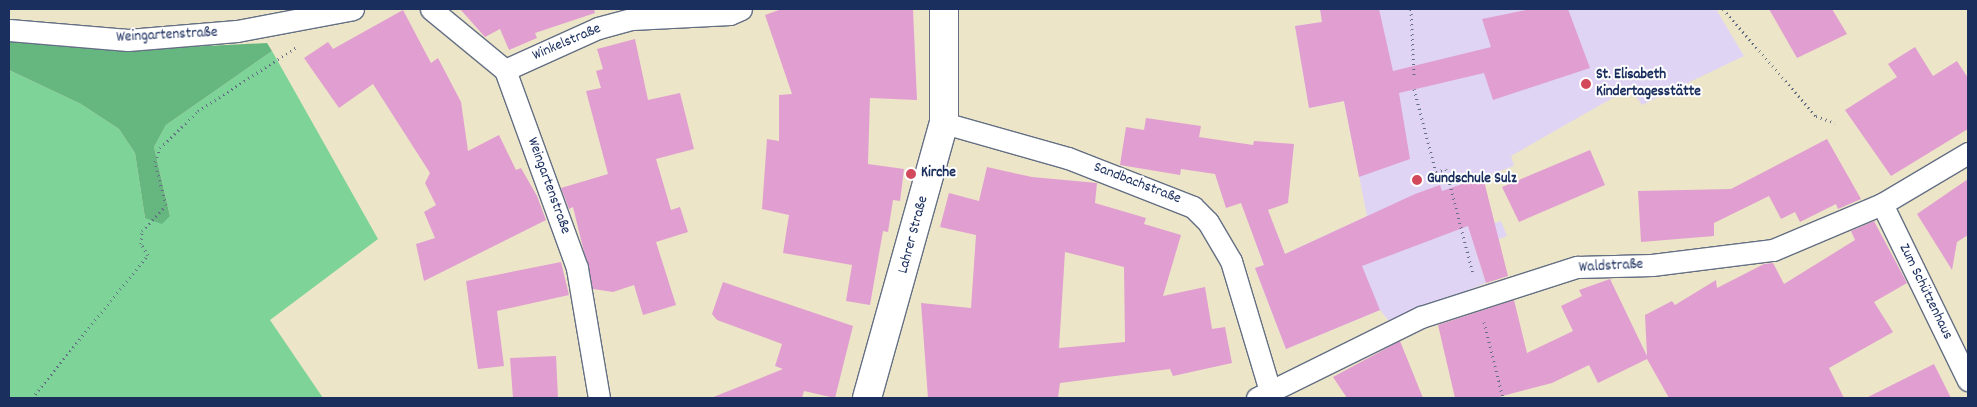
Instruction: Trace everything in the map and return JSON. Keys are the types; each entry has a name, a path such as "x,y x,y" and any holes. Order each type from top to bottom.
{"street":[{"name":"Weingartenstraße","path":"9,30 128,40 237,31 353,9"},
{"path":"431,9 504,70"},
{"name":"Winkelstraße","path":"504,70 634,14 730,14 740,9"},
{"name":"Lahrer Straße","path":"867,398 944,123 944,9"},
{"name":"Weingartenstraße","path":"504,70 576,268 599,398"},
{"name":"Sandbachstraße","path":"944,123 1068,158 1193,207 1208,222 1230,261 1264,395"},
{"name":"Waldstraße","path":"1264,395 1421,317 1577,267 1652,265 1772,250 1882,204 1968,153"},
{"name":"Zum Schützenhaus","path":"1882,204 1968,380"}],"path":[{"path":"1411,9 1414,76"},
{"path":"1723,9 1816,116 1835,123"},
{"path":"32,398 148,255 141,244 142,230 166,205 155,162 166,140 198,111 302,43"},
{"path":"1414,89 1436,172 1446,169 1452,187 1503,398"}],"shaded area":[{"name":"Gundschule Sulz","path":"1320,9 1716,9 1744,56 1642,105 1630,88 1511,156 1514,166 1458,186 1472,231 1501,221 1507,236 1475,248 1486,283 1389,321 1380,310 1286,349 1255,268 1264,265 1255,241 1277,233 1285,254 1367,216 1344,101 1309,108 1295,26 1322,22"}],"green space":[{"path":"9,38 144,49 267,43 272,51 166,125 154,147 170,216 162,224 145,218 135,153 119,129 81,104 9,70"},
{"path":"272,51 378,239 270,320 323,398 9,398 9,70 81,104 119,129 135,153 145,218 170,216 154,147 166,125"}],"building":[{"path":"460,9 594,9 595,13 535,33 537,38 509,50 500,29 485,37"},
{"path":"782,9 913,9 917,100 870,98 868,164 904,169 900,201 893,200 888,232 883,231 870,305 846,301 852,265 783,253 789,215 762,209 767,139 779,141 779,95 792,94 765,15"},
{"path":"1320,9 1379,9 1393,71 1491,47 1482,19 1531,9 1568,9 1590,68 1493,100 1484,73 1399,93 1410,159 1359,177 1344,101 1309,108 1295,26 1322,22"},
{"path":"1769,9 1832,9 1847,34 1797,58"},
{"path":"403,10 431,63 438,58 461,102 468,151 499,135 516,170 521,168 537,196 546,220 424,281 416,244 435,238 424,212 436,205 425,183 430,173 373,84 339,108 304,58 328,42 333,49"},
{"path":"635,39 648,100 680,93 694,149 656,159 671,210 680,207 688,232 656,242 676,305 643,315 634,285 613,292 593,289 573,207 569,209 561,188 608,174 586,91 601,88 596,71 603,69 597,49"},
{"path":"1915,47 1933,76 1957,61 1968,78 1968,129 1891,176 1845,110 1897,77 1888,64"},
{"path":"1146,118 1201,126 1199,137 1253,145 1254,141 1294,144 1288,203 1268,210 1285,254 1415,194 1440,185 1442,191 1483,177 1508,276 1486,283 1468,226 1362,266 1380,310 1286,349 1255,268 1264,265 1241,203 1226,208 1215,174 1181,169 1180,175 1120,165 1126,127 1144,130"},
{"path":"1827,139 1861,199 1838,209 1836,204 1800,222 1795,212 1781,219 1769,196 1714,223 1714,236 1641,242 1638,191 1731,189"},
{"path":"1590,150 1605,185 1519,222 1502,187"},
{"path":"987,167 1032,177 1097,183 1095,203 1146,218 1144,224 1181,235 1163,296 1205,287 1212,329 1225,327 1232,363 1173,376 1170,369 1060,383 1058,398 928,398 921,303 971,308 976,235 940,227 949,193 979,201","holes":["1065,252 1124,267 1125,342 1059,348"]},
{"path":"1968,179 1968,235 1957,242 1952,270 1917,214"},
{"path":"1874,221 1907,283 1874,302 1893,332 1829,368 1844,398 1669,398 1647,359 1598,383 1589,365 1552,383 1495,398 1455,398 1438,325 1514,300 1527,353 1573,331 1561,306 1582,296 1579,290 1610,279 1647,356 1645,315 1672,301 1675,305 1716,280 1717,288 1764,264 1773,263 1784,284 1855,240 1851,231"},
{"path":"561,262 569,295 497,311 504,366 478,369 466,281"},
{"path":"723,282 853,326 835,398 804,391 802,398 711,398 783,369 775,366 782,344 717,320 712,314"},
{"path":"1400,341 1423,398 1347,398 1333,377"},
{"path":"556,356 558,398 513,398 510,358"},
{"path":"1934,364 1951,398 1866,398"}],"place":[{"name":"St. Elisabeth Kindertagesstätte","path":"1586,84"},
{"name":"Kirche","path":"911,174"},
{"name":"Gundschule Sulz","path":"1417,180"}]}
